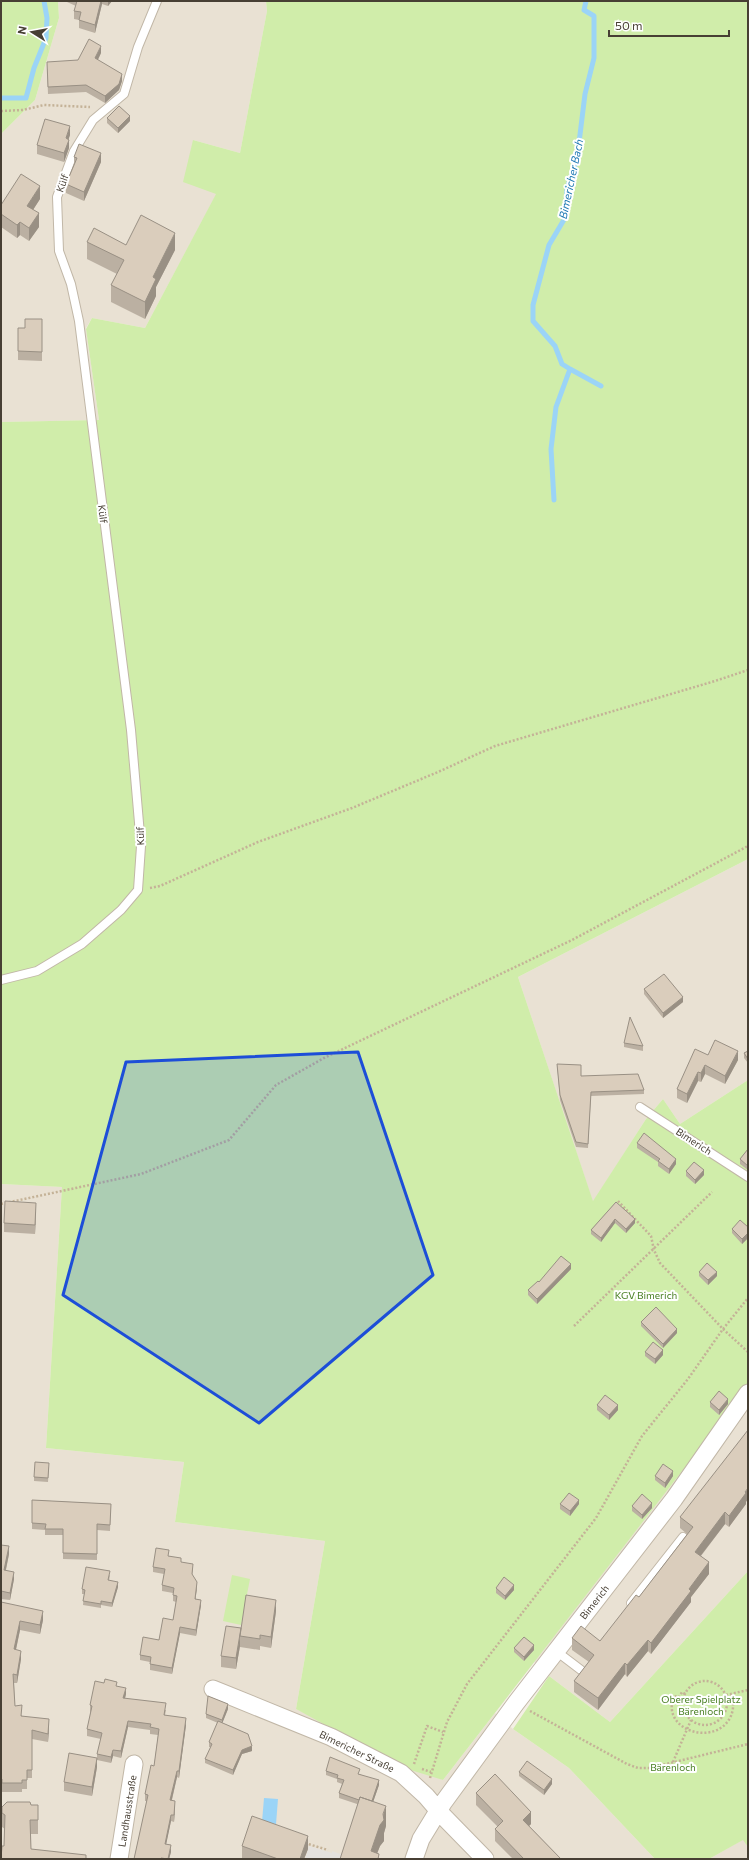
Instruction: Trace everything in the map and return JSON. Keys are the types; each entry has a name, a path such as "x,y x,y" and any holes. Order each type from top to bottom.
{"street":[{"name":"Bimerich","path":"438,1810 516,1703 556,1651 579,1626 674,1499 748,1393"},
{"name":"Bimericher Straße","path":"213,1689 349,1745 401,1773 426,1796 486,1859"},
{"name":"Landhausstraße","path":"119,1859 134,1764"},
{"path":"414,1859 421,1839 438,1810"}],"lane":[{"name":"Külf","path":"138,890 141,840 126,680 113,598 79,321 71,284 59,251 57,197 74,151 93,120 124,94 138,47 157,1"},
{"path":"1,980 37,971 82,944 121,910 138,890"},
{"name":"Bimerich","path":"640,1107 748,1176"},
{"path":"624,1612 683,1537"},
{"path":"556,1651 581,1670"}],"path":[{"path":"1,110 23,110 44,105 108,107"},
{"path":"138,890 160,886 258,842 359,805 495,746 748,670"},
{"path":"1,1204 141,1174 229,1140 276,1085 310,1066 572,940 748,846"},
{"path":"574,1326 654,1250 712,1192"},
{"path":"618,1201 651,1236 654,1250 660,1263 723,1329 748,1352"},
{"path":"426,1796 431,1772 443,1732 467,1684 596,1518 642,1436 688,1379 723,1329 748,1298"},
{"path":"710,1682 716,1684 726,1695 727,1709 719,1721 705,1725 691,1720 684,1708 685,1694 696,1683 710,1682"},
{"path":"726,1695 748,1690"},
{"path":"685,1694 682,1692 679,1697 674,1696 671,1704 674,1717 678,1724 686,1729 700,1733 707,1733 713,1732 725,1726 732,1715 734,1707 732,1694"},
{"path":"516,1703 627,1764 638,1768 650,1768 748,1744"},
{"path":"673,1762 691,1720"},
{"path":"414,1767 427,1726 443,1732"},
{"path":"420,1768 431,1772"},
{"path":"298,1841 328,1850"}],"highlighted area":[{"path":"358,1052 433,1275 259,1423 63,1295 126,1062"}],"shaded area":[{"path":"58,1 266,1 267,11 240,153 193,140 217,193 145,328 92,318 86,328 99,420 1,422 1,134 35,100 59,18"},
{"path":"748,859 748,1080 680,1124 663,1099 646,1119 593,1202 518,977"},
{"path":"1,1184 62,1187 46,1448 184,1462 175,1522 325,1541 296,1709 443,1780 495,1713 513,1729 569,1768 655,1859 1,1859"},
{"path":"748,1386 748,1571 610,1722 549,1676 534,1662"},
{"path":"744,1839 748,1847 748,1859 709,1859"},
{"path":"309,1846 346,1856 345,1859 305,1859"}],"green space":[{"path":"1,1 58,1 59,18 35,100 1,134"},
{"name":"KGV Bimerich","path":"266,1 748,1 748,859 518,977 593,1201 646,1119 663,1099 680,1124 748,1080 748,1386 443,1780 404,1768 296,1709 325,1541 175,1522 184,1462 46,1448 62,1187 1,1184 1,422 99,420 86,329 92,318 145,328 216,194 183,182 193,140 240,153 267,11"},
{"name":"Bärenloch","path":"748,1571 748,1847 743,1840 709,1859 655,1859 569,1768 513,1729 549,1676 610,1722"},
{"path":"232,1575 250,1579 241,1625 223,1621"}],"water":[{"path":"264,1798 278,1799 276,1824 262,1822"}],"building":[{"path":"77,1 101,1 95,25 79,20 81,12 74,11"},
{"path":"89,39 101,46 95,58 122,74 119,84 105,96 86,85 48,87 47,62 78,60"},
{"path":"119,106 130,116 118,128 107,118"},
{"path":"45,119 70,126 66,138 69,140 64,153 37,145"},
{"path":"79,144 101,153 84,192 66,184 77,158 74,157"},
{"path":"21,174 40,186 27,206 39,213 29,228 20,222 17,225 1,214 1,205"},
{"path":"141,215 175,233 153,277 156,279 145,302 111,285 124,260 87,242 94,228 126,245"},
{"path":"25,319 42,319 42,352 18,351 18,328 25,328"},
{"path":"664,974 683,997 663,1013 644,989"},
{"path":"630,1017 643,1046 624,1043"},
{"path":"715,1040 738,1051 725,1076 705,1065 701,1073 698,1072 687,1094 677,1089 695,1049 708,1055"},
{"path":"748,1051 748,1059 744,1053"},
{"path":"557,1064 581,1065 581,1076 638,1074 644,1090 591,1092 588,1144 576,1142 560,1095"},
{"path":"644,1133 676,1159 669,1169 658,1161 660,1159 637,1143"},
{"path":"748,1149 748,1166 740,1159"},
{"path":"694,1162 704,1170 695,1180 686,1171"},
{"path":"5,1201 36,1203 35,1225 4,1223"},
{"path":"616,1202 635,1219 626,1229 615,1219 601,1238 591,1230"},
{"path":"740,1220 748,1227 748,1233 742,1239 732,1229"},
{"path":"561,1256 571,1264 537,1299 528,1290 538,1281 539,1282"},
{"path":"707,1263 717,1272 708,1280 699,1272"},
{"path":"656,1307 677,1329 663,1344 641,1322"},
{"path":"653,1342 663,1350 655,1359 645,1352"},
{"path":"719,1391 728,1399 719,1410 710,1402"},
{"path":"605,1395 618,1405 609,1415 597,1405"},
{"path":"748,1430 748,1488 729,1516 725,1512 695,1552 709,1562 689,1589 691,1591 651,1643 648,1640 627,1665 625,1663 598,1698 574,1681 594,1655 572,1638 581,1626 600,1641 636,1595 639,1597 693,1527 680,1517"},
{"path":"35,1462 49,1463 48,1478 34,1477"},
{"path":"663,1464 673,1471 665,1483 655,1476"},
{"path":"569,1493 579,1500 570,1511 560,1504"},
{"path":"642,1494 652,1503 642,1515 632,1506"},
{"path":"32,1500 111,1504 110,1525 97,1524 97,1554 63,1553 63,1529 45,1529 46,1524 32,1523"},
{"path":"1,1545 9,1546 4,1570 14,1572 10,1593 1,1591"},
{"path":"156,1548 169,1550 168,1556 181,1558 181,1562 193,1564 192,1574 197,1582 195,1599 201,1600 196,1630 180,1627 172,1668 150,1664 151,1657 140,1655 143,1637 159,1640 163,1618 173,1620 177,1596 173,1595 174,1588 162,1585 165,1569 153,1567"},
{"path":"86,1567 110,1571 108,1580 118,1582 112,1603 101,1601 101,1604 83,1601 85,1590 82,1589"},
{"path":"504,1577 514,1585 505,1596 496,1588"},
{"path":"246,1595 276,1600 271,1637 260,1635 260,1639 240,1636"},
{"path":"1,1602 43,1611 40,1625 20,1621 14,1649 21,1651 17,1675 13,1674 15,1706 22,1705 21,1716 49,1719 48,1734 32,1730 32,1770 27,1770 27,1780 22,1780 22,1783 2,1783 1,1779"},
{"path":"226,1626 241,1628 236,1658 221,1656"},
{"path":"524,1637 534,1645 524,1657 514,1648"},
{"path":"105,1679 117,1682 116,1686 126,1688 123,1698 166,1703 164,1715 186,1718 179,1771 177,1771 170,1800 175,1801 174,1815 171,1815 165,1844 171,1845 168,1859 134,1859 148,1795 145,1794 151,1765 154,1766 159,1729 150,1727 151,1724 128,1721 121,1751 113,1750 111,1757 97,1754 102,1733 87,1729 95,1681 104,1683"},
{"path":"208,1696 228,1704 222,1720 206,1714"},
{"path":"218,1721 248,1734 252,1746 242,1750 233,1770 205,1759 212,1744 209,1742"},
{"path":"69,1753 97,1758 92,1787 64,1782"},
{"path":"330,1757 360,1769 358,1774 379,1780 372,1801 360,1797 359,1800 339,1793 344,1780 337,1778 338,1775 326,1771"},
{"path":"527,1761 552,1779 544,1790 519,1772"},
{"path":"495,1774 531,1812 523,1820 561,1859 524,1859 495,1829 503,1821 476,1793"},
{"path":"360,1797 386,1806 383,1814 384,1820 380,1825 371,1851 379,1854 378,1859 340,1859"},
{"path":"7,1802 30,1802 31,1805 38,1805 38,1820 30,1820 31,1849 86,1855 86,1859 1,1859 2,1846 4,1846 5,1815 2,1813 2,1807"},
{"path":"252,1816 308,1836 300,1859 278,1859 242,1846"}],"waterway":[{"path":"1,98 26,98 34,68 46,38 47,18 44,1"},
{"name":"Bimericher Bach","path":"554,500 551,449 556,407 570,369 562,364 555,346 533,321 533,305 549,245 565,218 567,188 577,159 585,94 594,58 594,16 584,10 586,1"},
{"name":"Bimericher Bach","path":"570,369 601,386"}],"park label":[{"name":"Oberer Spielplatz Bärenloch","path":"701,1704"}]}
